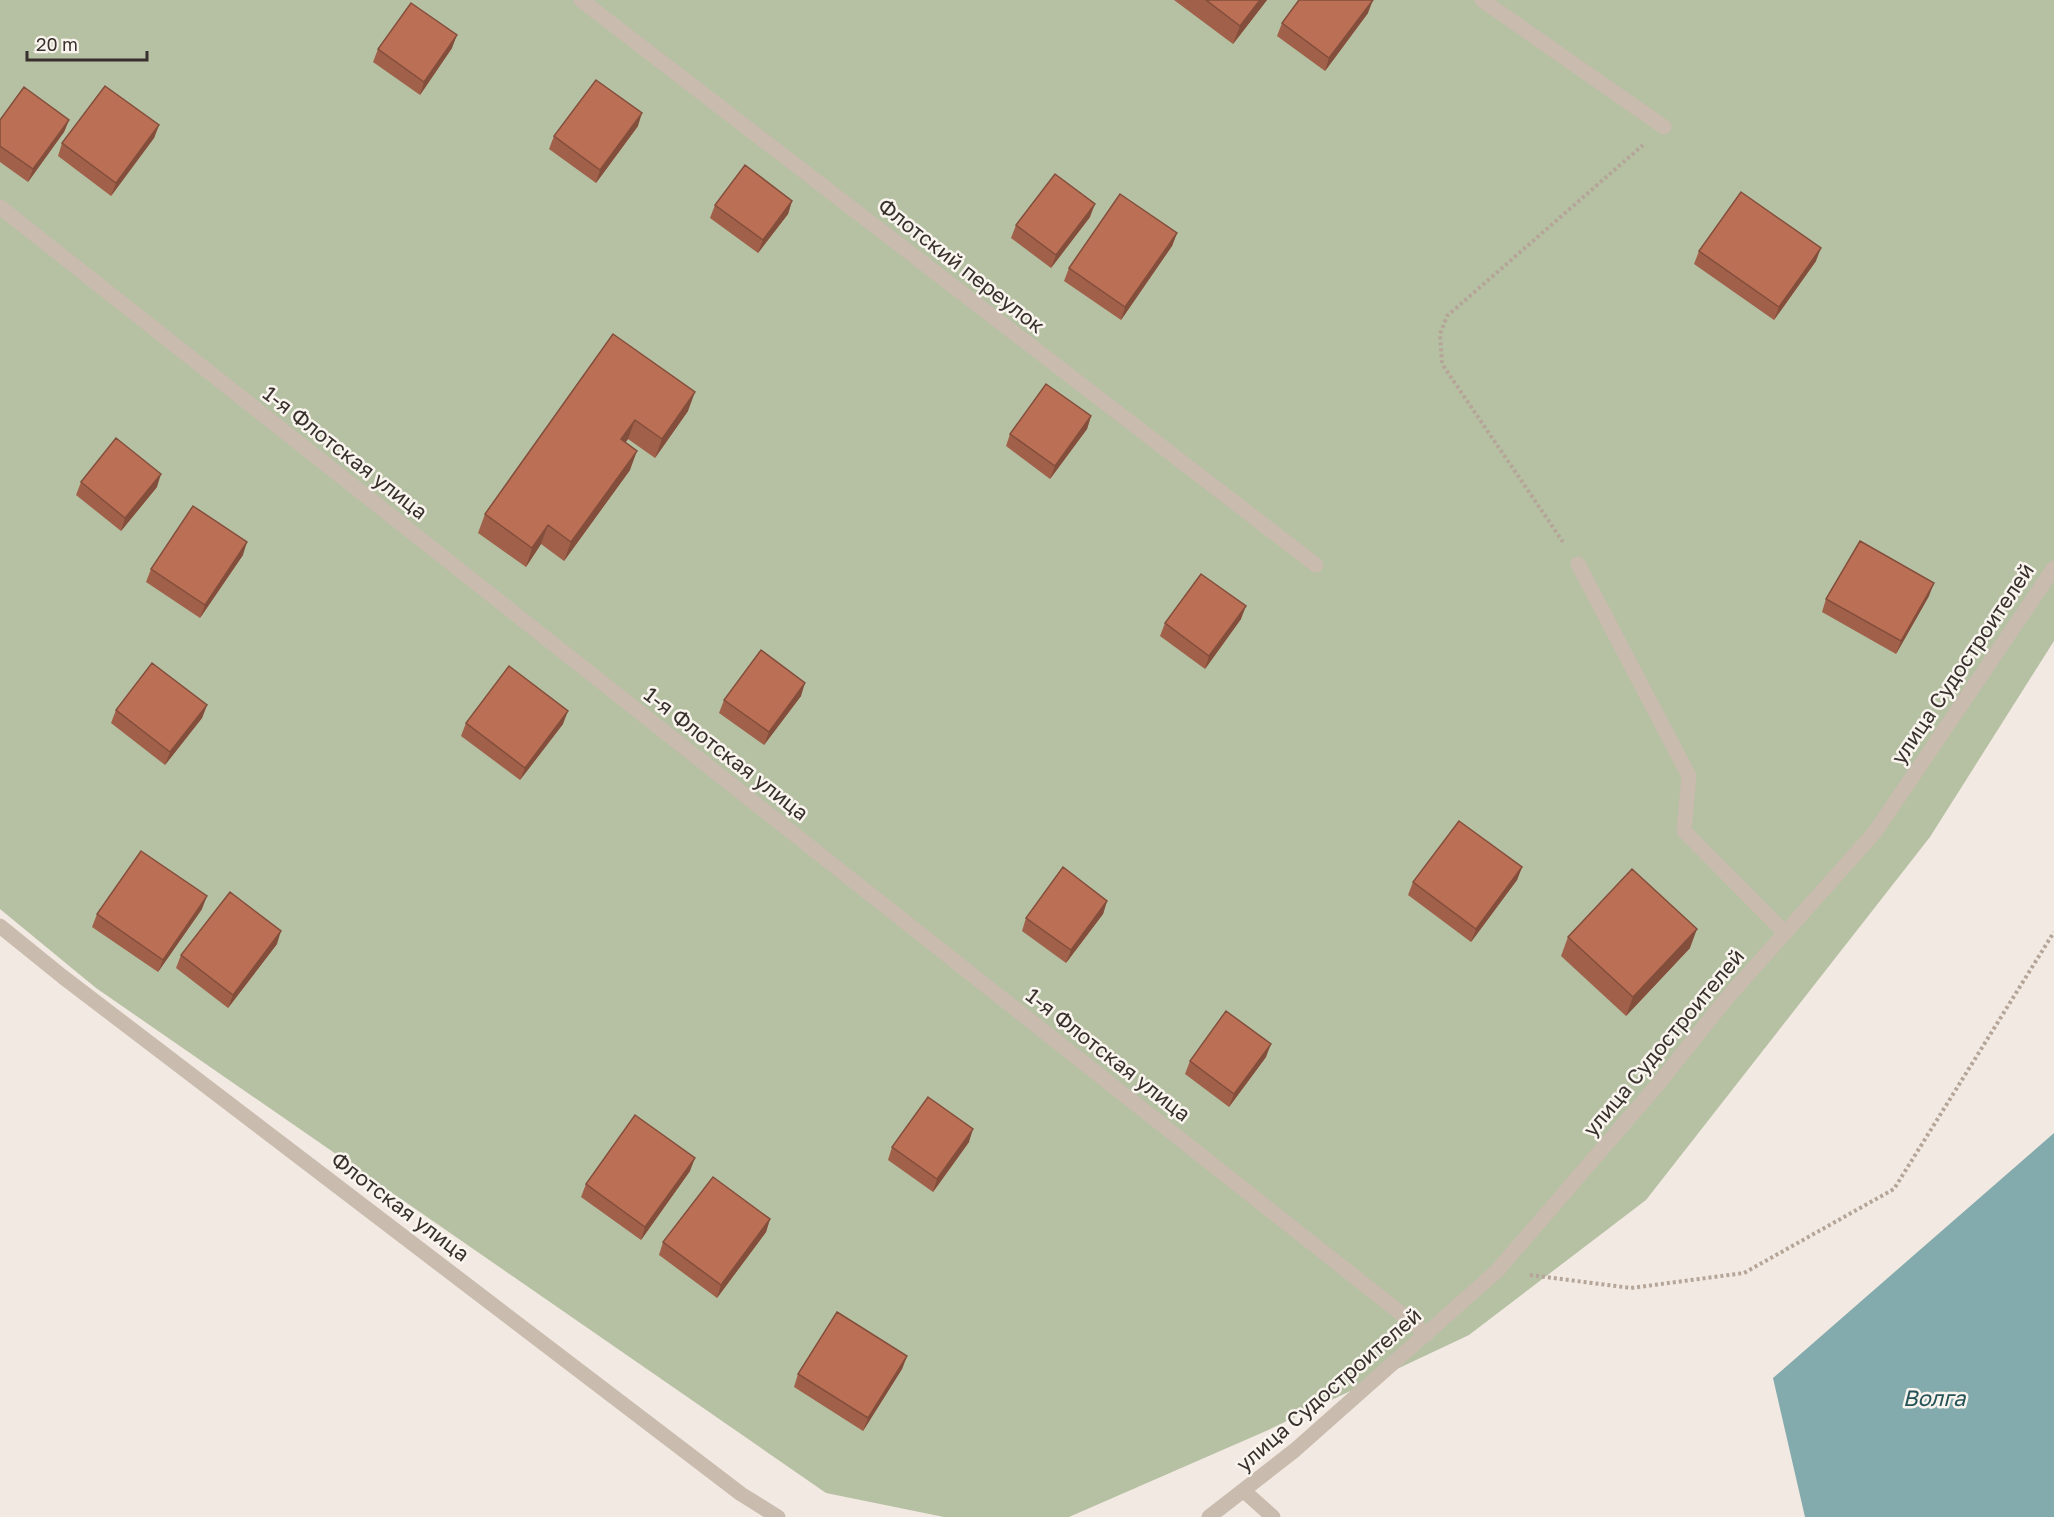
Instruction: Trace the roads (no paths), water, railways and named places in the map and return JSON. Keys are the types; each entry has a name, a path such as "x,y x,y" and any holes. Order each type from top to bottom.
{"street":[{"name":"Флотский переулок","path":"580,0 1316,565"},
{"path":"1482,0 1664,127"},
{"name":"1-я Флотская улица","path":"0,207 1427,1334"},
{"path":"1578,564 1689,776 1684,831 1785,933"},
{"name":"улица Судостроителей","path":"1244,1491 1295,1450 1497,1271 1659,1083 1727,998 1875,832 2054,568"},
{"name":"Флотская улица","path":"0,926 731,1487 778,1517"},
{"path":"1209,1517 1244,1491 1273,1517"}],"water":[{"name":"Волга","path":"2054,1133 2054,1517 1805,1517 1773,1378"}]}
